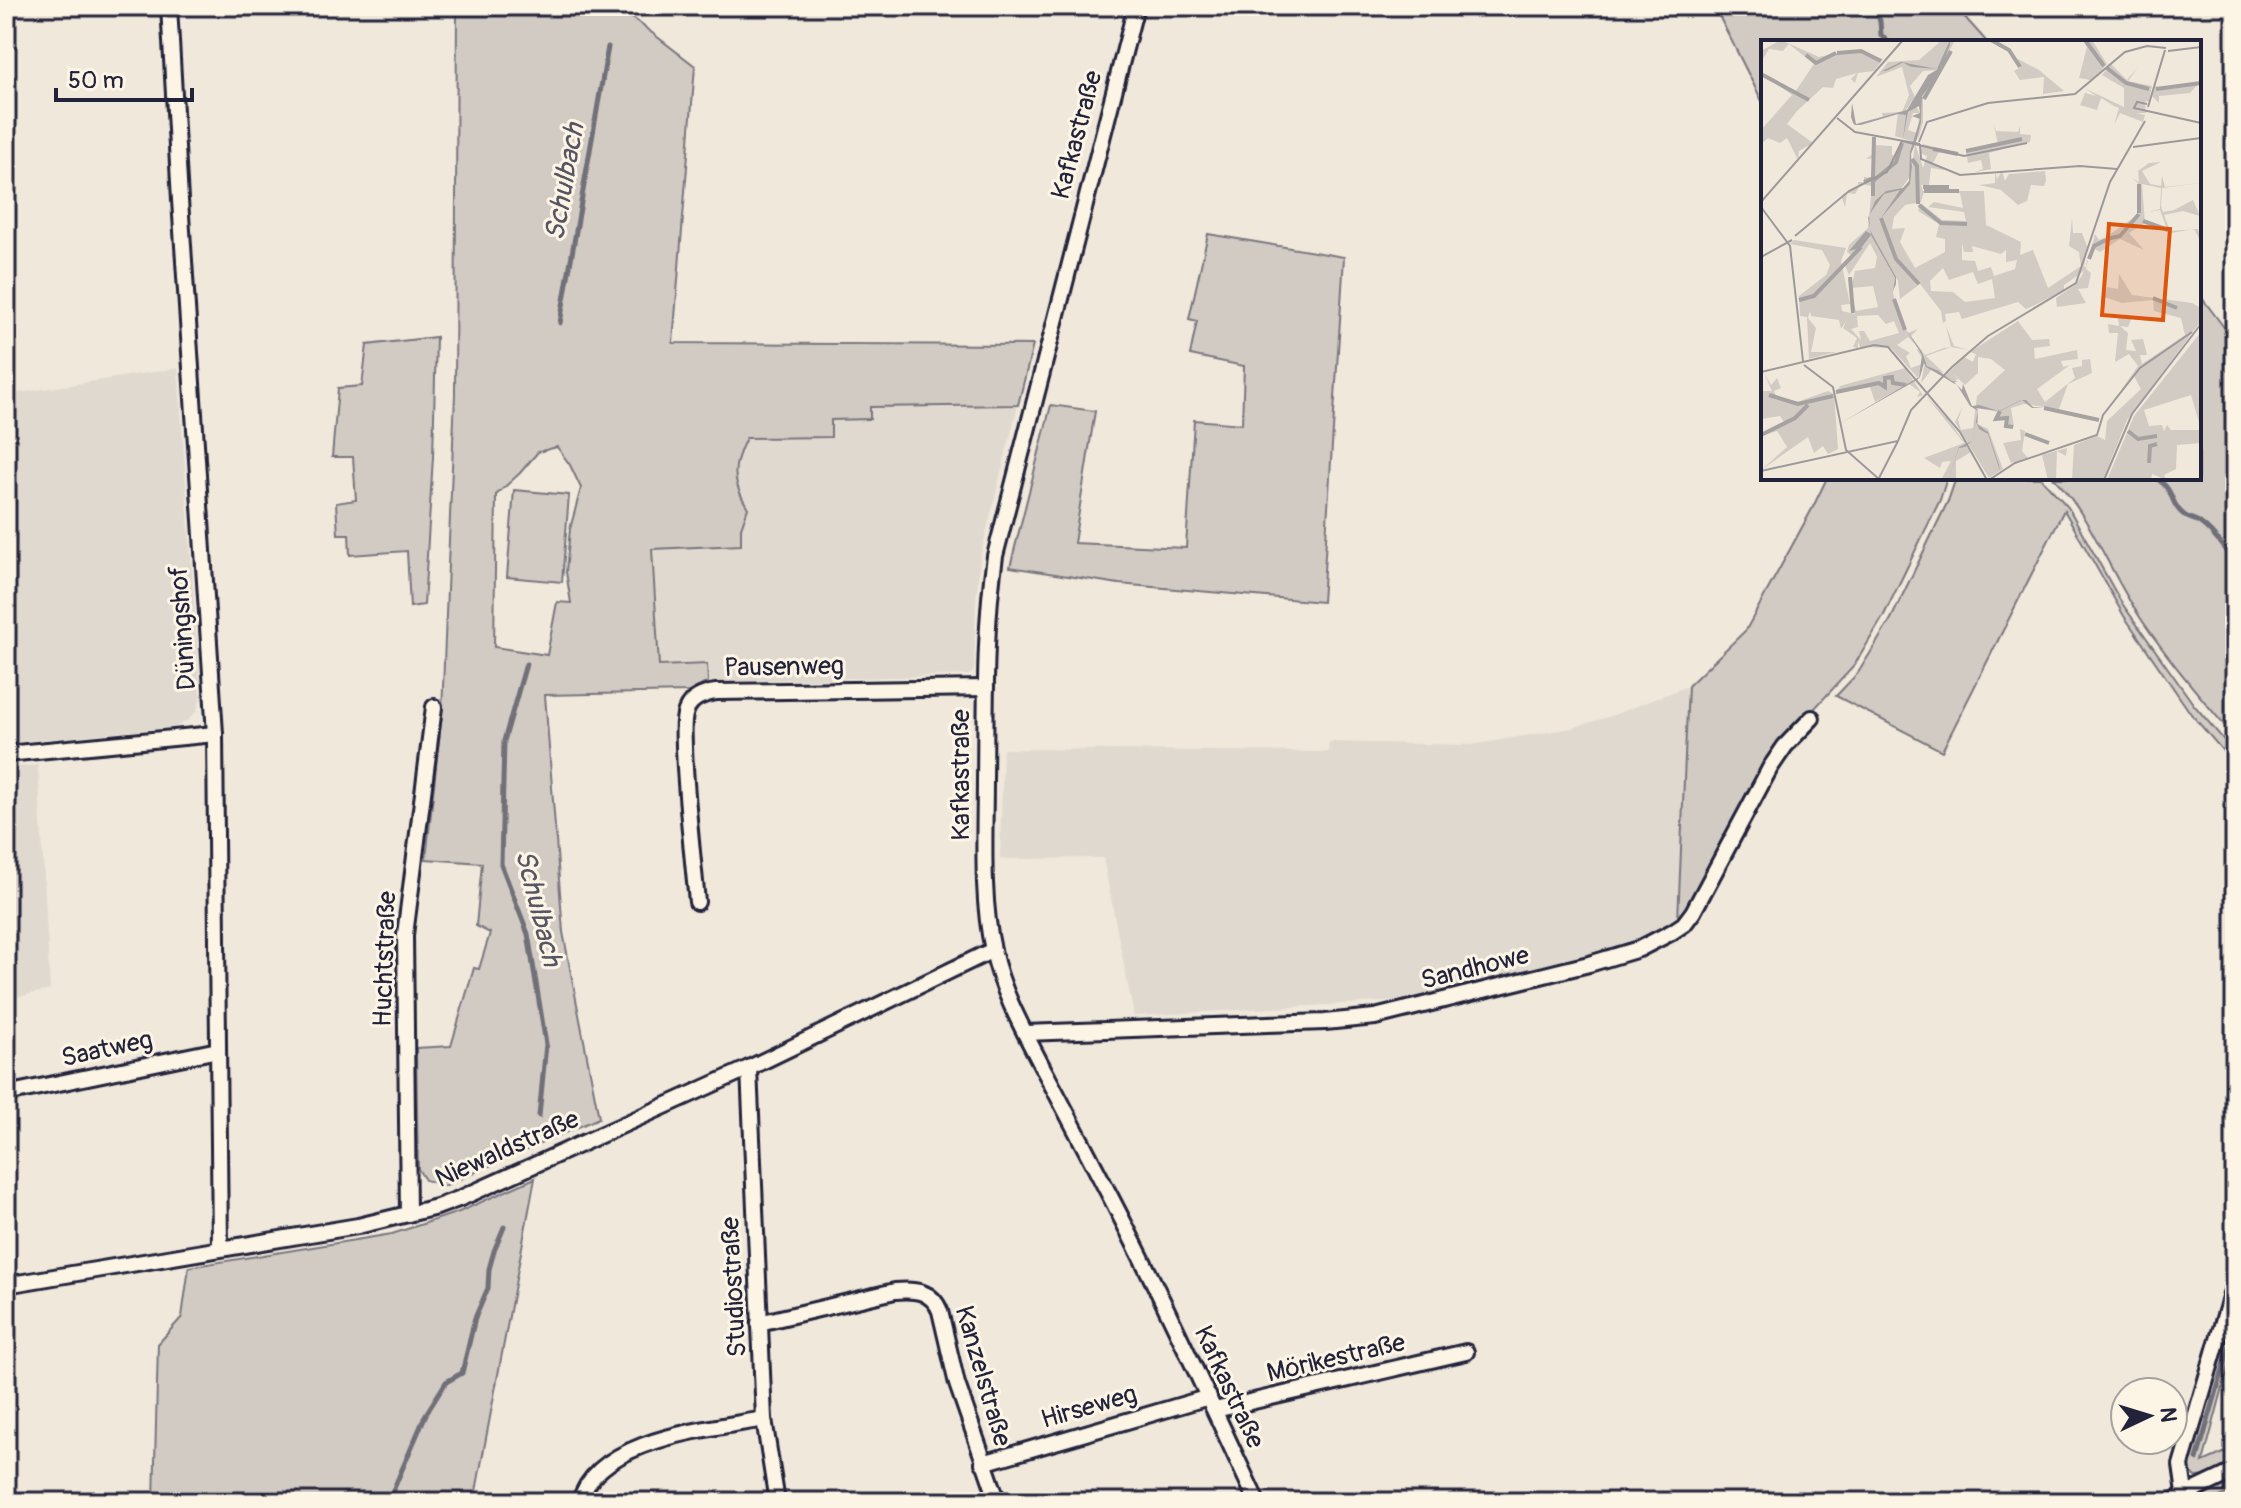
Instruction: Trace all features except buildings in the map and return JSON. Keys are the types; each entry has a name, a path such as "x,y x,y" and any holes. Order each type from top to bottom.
{"street":[{"name":"Düningshof","path":"169,6 215,734 220,1248"},
{"name":"Kafkastraße","path":"1136,6 995,556 989,605 986,688 985,853 993,950 1009,998 1118,1210 1257,1502"},
{"name":"Pausenweg","path":"697,902 685,769 684,721 693,701 703,694 716,692 986,688"},
{"name":"Huchtstraße","path":"408,1214 405,935 434,707"},
{"name":"Sandhowe","path":"1025,1033 1325,1022 1375,1017 1639,949 1684,924 1693,912 1770,768 1785,746 1812,718"},
{"path":"6,754 215,734"},
{"name":"Niewaldstraße","path":"6,1285 358,1226 461,1198 749,1068 993,950"},
{"name":"Saatweg","path":"6,1094 218,1050"},
{"name":"Studiostraße","path":"749,1068 764,1419 777,1502"},
{"path":"2185,1493 2181,1465 2235,1281"},
{"name":"Kanzelstraße","path":"759,1323 895,1291 918,1290 936,1301 957,1384 998,1502"},
{"name":"Mörikestraße","path":"1212,1404 1466,1352"},
{"name":"Hirseweg","path":"983,1463 1212,1404"},
{"path":"580,1502 600,1469 624,1453 657,1440 764,1419"},
{"path":"2170,1502 2235,1471"}],"shaded area":[{"path":"457,6 617,6 695,66 673,343 1033,345 1018,405 870,407 870,419 831,420 831,437 746,438 735,473 748,508 741,528 741,545 652,549 659,666 707,664 708,682 689,692 545,695 563,932 599,1118 444,1186 425,1180 418,1169 416,1048 451,1046 474,968 479,969 490,933 476,926 482,863 426,859 442,712 455,394","holes":["557,447 581,488 570,529 566,572 571,603 557,602 547,655 494,647 496,495 538,452"]},
{"path":"1714,6 1955,6 1985,40 1761,40 1761,99"},
{"path":"1208,234 1344,257 1322,602 1119,584 1010,567 1051,405 1095,411 1074,543 1186,548 1194,420 1242,424 1244,366 1190,355 1197,321 1189,319"},
{"path":"2201,297 2235,342 2235,738 2145,625 2088,524 2056,480 2201,480"},
{"path":"436,337 424,605 410,607 407,551 350,555 349,534 338,534 336,503 356,500 353,457 332,457 338,388 362,386 367,345"},
{"path":"178,368 200,689 196,712 175,727 8,743 6,395"},
{"path":"1018,405 980,557 974,671 969,675 708,682 707,664 659,666 652,549 741,545 741,528 748,508 737,491 734,468 746,439 696,409"},
{"path":"1826,480 1946,480 1940,500 1883,617 1854,666 1788,737 1691,909 1678,920 1688,686 1746,630"},
{"path":"1955,480 2043,480 2068,507 2121,602 2194,705 2235,753 2235,765 2191,714 2124,616 2064,510 1942,751 1836,696 1858,673 1891,619"},
{"path":"514,490 569,495 562,582 507,577"},
{"path":"1688,686 1678,920 1637,947 1455,991 1428,993 1396,1001 1134,1016 1103,858 1000,859 1003,749 1328,752 1329,742 1471,745 1572,728"},
{"path":"38,765 50,990 6,999 6,768"},
{"path":"535,1178 474,1502 154,1502 158,1344 182,1317 189,1267 392,1234 459,1212"},
{"path":"2235,1307 2235,1342 2203,1462 2235,1448 2235,1464 2210,1476 2196,1477 2188,1469 2190,1459"},
{"path":"2235,1479 2235,1490 2209,1502 2185,1502"}],"waterway":[{"path":"1875,6 1881,35 1886,40"},
{"name":"Schulbach","path":"560,323 608,47"},
{"path":"2158,480 2167,488 2179,510 2215,536 2235,562"},
{"name":"Schulbach","path":"526,664 504,741 501,864 528,934 546,1044 539,1116"},
{"name":"Schulbach","path":"388,1502 426,1414 446,1382 462,1373 475,1318 488,1288 494,1251 504,1227"},
{"path":"2197,1459 2235,1328"}]}
